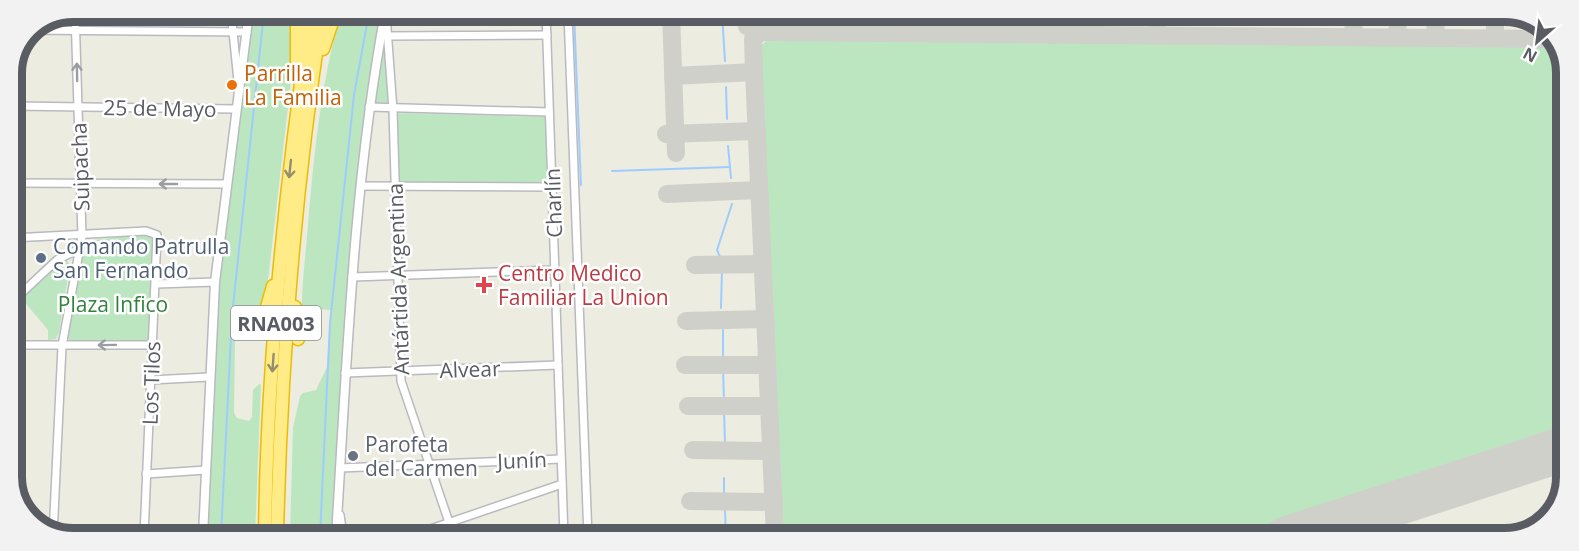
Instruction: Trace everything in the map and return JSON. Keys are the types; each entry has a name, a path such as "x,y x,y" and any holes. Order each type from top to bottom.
{"highway":[{"path":"297,22 297,111"},
{"name":"RNA003","path":"265,528 268,427 282,250 297,111 310,22"},
{"name":"RNA003","path":"277,528 279,430 292,264 321,22"},
{"path":"310,99 332,22"},
{"path":"262,325 282,250"},
{"path":"292,264 298,339"},
{"path":"264,383 268,427"},
{"path":"278,514 286,411"}],"street":[{"name":"Suipacha","path":"54,524 62,346 82,236 76,22"},
{"path":"231,22 238,86"},
{"path":"203,528 215,282 235,109 248,22"},
{"path":"337,528 345,374 360,186 369,107 385,36 386,22"},
{"name":"Charlín","path":"546,22 564,528"},
{"path":"568,22 588,528"},
{"path":"46,30 247,32"},
{"path":"385,36 547,35"},
{"name":"Antártida Argentina","path":"385,36 393,110 397,276 403,393 451,528"},
{"name":"25 de Mayo","path":"22,106 235,109"},
{"path":"369,107 393,110 549,112"},
{"path":"22,183 227,184"},
{"path":"360,186 552,187"},
{"name":"Los Tilos","path":"82,236 154,232 158,239 144,528"},
{"path":"22,238 82,236"},
{"path":"23,292 57,260 80,249"},
{"path":"352,277 555,270"},
{"path":"156,284 215,282"},
{"path":"23,345 152,345"},
{"name":"Alvear","path":"345,374 558,365"},
{"path":"151,380 209,377"},
{"name":"Junín","path":"340,468 561,459"},
{"path":"146,474 206,470"},
{"path":"432,528 562,484"},
{"path":"338,505 342,528"}],"green space":[{"path":"253,22 293,22 290,90 265,306 261,319 248,314 235,342 234,413 237,418 249,421 252,417 253,390 259,384 261,385 255,528 208,528 210,441 219,299 233,157"},
{"path":"339,22 380,22 368,89 345,320 333,528 290,528 293,428 300,396 316,390 327,367 331,310 307,308 305,330 302,335 302,307 319,118"},
{"path":"768,39 1549,47 1554,57 1556,70 1556,435 1266,528 782,528 760,47"},
{"path":"384,45 388,102 385,105 375,103"},
{"path":"396,113 546,117 549,179 545,183 398,182"},
{"name":"Plaza Infico","path":"148,234 154,239 149,341 70,341 67,336 84,241"},
{"path":"66,259 70,265 56,339 48,340 48,330 23,298"}],"waterway":[{"path":"221,528 232,316 263,22"},
{"path":"320,528 330,323 354,95 367,22"},
{"path":"574,22 581,185"},
{"path":"723,22 725,61"},
{"path":"726,87 727,119"},
{"path":"728,146 731,178"},
{"path":"612,171 730,167"},
{"path":"721,259 717,250 732,204"},
{"path":"721,308 722,269"},
{"path":"723,330 723,359"},
{"path":"723,369 724,401"},
{"path":"724,410 725,444"},
{"path":"724,478 724,496"},
{"path":"725,510 726,528"}],"taxiway":[{"path":"671,22 676,153"},
{"path":"746,22 747,26 761,32 1543,39"},
{"path":"854,22 855,33"},
{"path":"897,22 898,33"},
{"path":"935,22 935,34"},
{"path":"1052,22 1052,35"},
{"path":"1157,22 1157,35"},
{"path":"1353,36 1354,22"},
{"path":"1397,37 1398,22"},
{"path":"1435,37 1436,22"},
{"path":"1495,22 1495,38"},
{"path":"761,32 753,39 775,528"},
{"path":"673,76 754,72"},
{"path":"666,134 757,131"},
{"path":"667,194 759,190"},
{"path":"695,265 763,264"},
{"path":"686,321 765,319"},
{"path":"685,365 767,365"},
{"path":"688,406 769,406"},
{"path":"693,450 771,451"},
{"path":"690,501 774,502"}],"runway":[{"path":"1320,528 1556,452"}],"place":[{"name":"Parrilla La Familia","path":"232,85"},
{"name":"Comando Patrulla San Fernando","path":"41,258"},
{"name":"Centro Medico Familiar La Union","path":"484,285"},
{"name":"Parofeta del Carmen","path":"353,456"}]}
